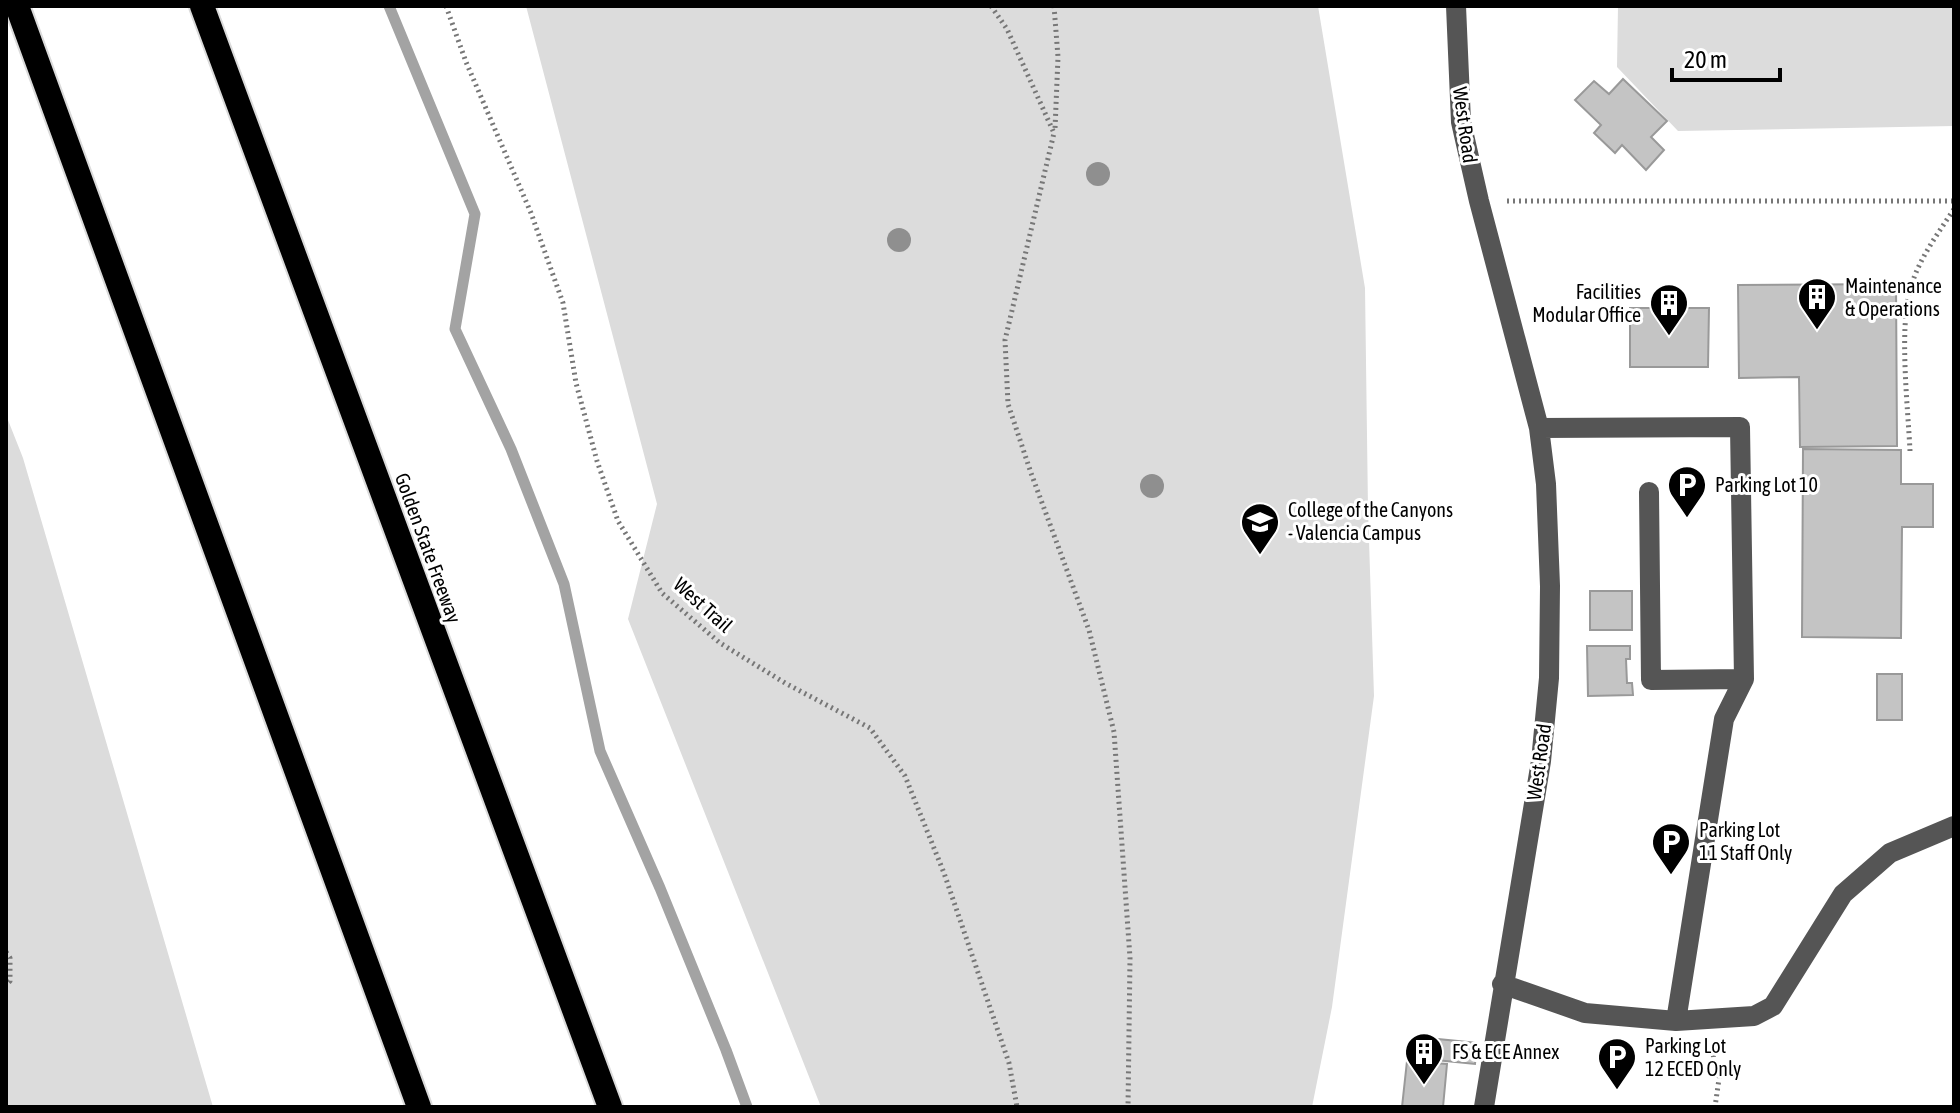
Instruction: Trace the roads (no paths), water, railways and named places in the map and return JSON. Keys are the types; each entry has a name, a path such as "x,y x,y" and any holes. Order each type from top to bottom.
{"highway":[{"path":"17,6 419,1107"},
{"name":"Golden State Freeway","path":"202,6 610,1107"}],"street":[{"name":"West Road","path":"1456,6 1461,122 1539,428 1548,528 1549,678 1541,761 1484,1107"},
{"path":"1539,428 1740,427 1744,679 1724,719 1676,1021"},
{"path":"1649,492 1651,680 1744,679"},
{"path":"1502,984 1585,1013 1676,1021 1754,1016 1773,1006 1843,894 1890,853 1954,826"}],"waterway":[{"path":"389,6 475,214 455,329 511,449 564,584 600,751 660,888 747,1107"}],"place":[{"name":"Maintenance & Operations","path":"1817,331"},
{"name":"Facilities Modular Office","path":"1669,337"},
{"name":"Parking Lot 10","path":"1687,519"},
{"name":"College of the Canyons - Valencia Campus","path":"1260,556"},
{"name":"Parking Lot 11 Staff Only","path":"1671,876"},
{"name":"FS & ECE Annex","path":"1424,1086"},
{"name":"Parking Lot 12 ECED Only","path":"1617,1091"}]}
